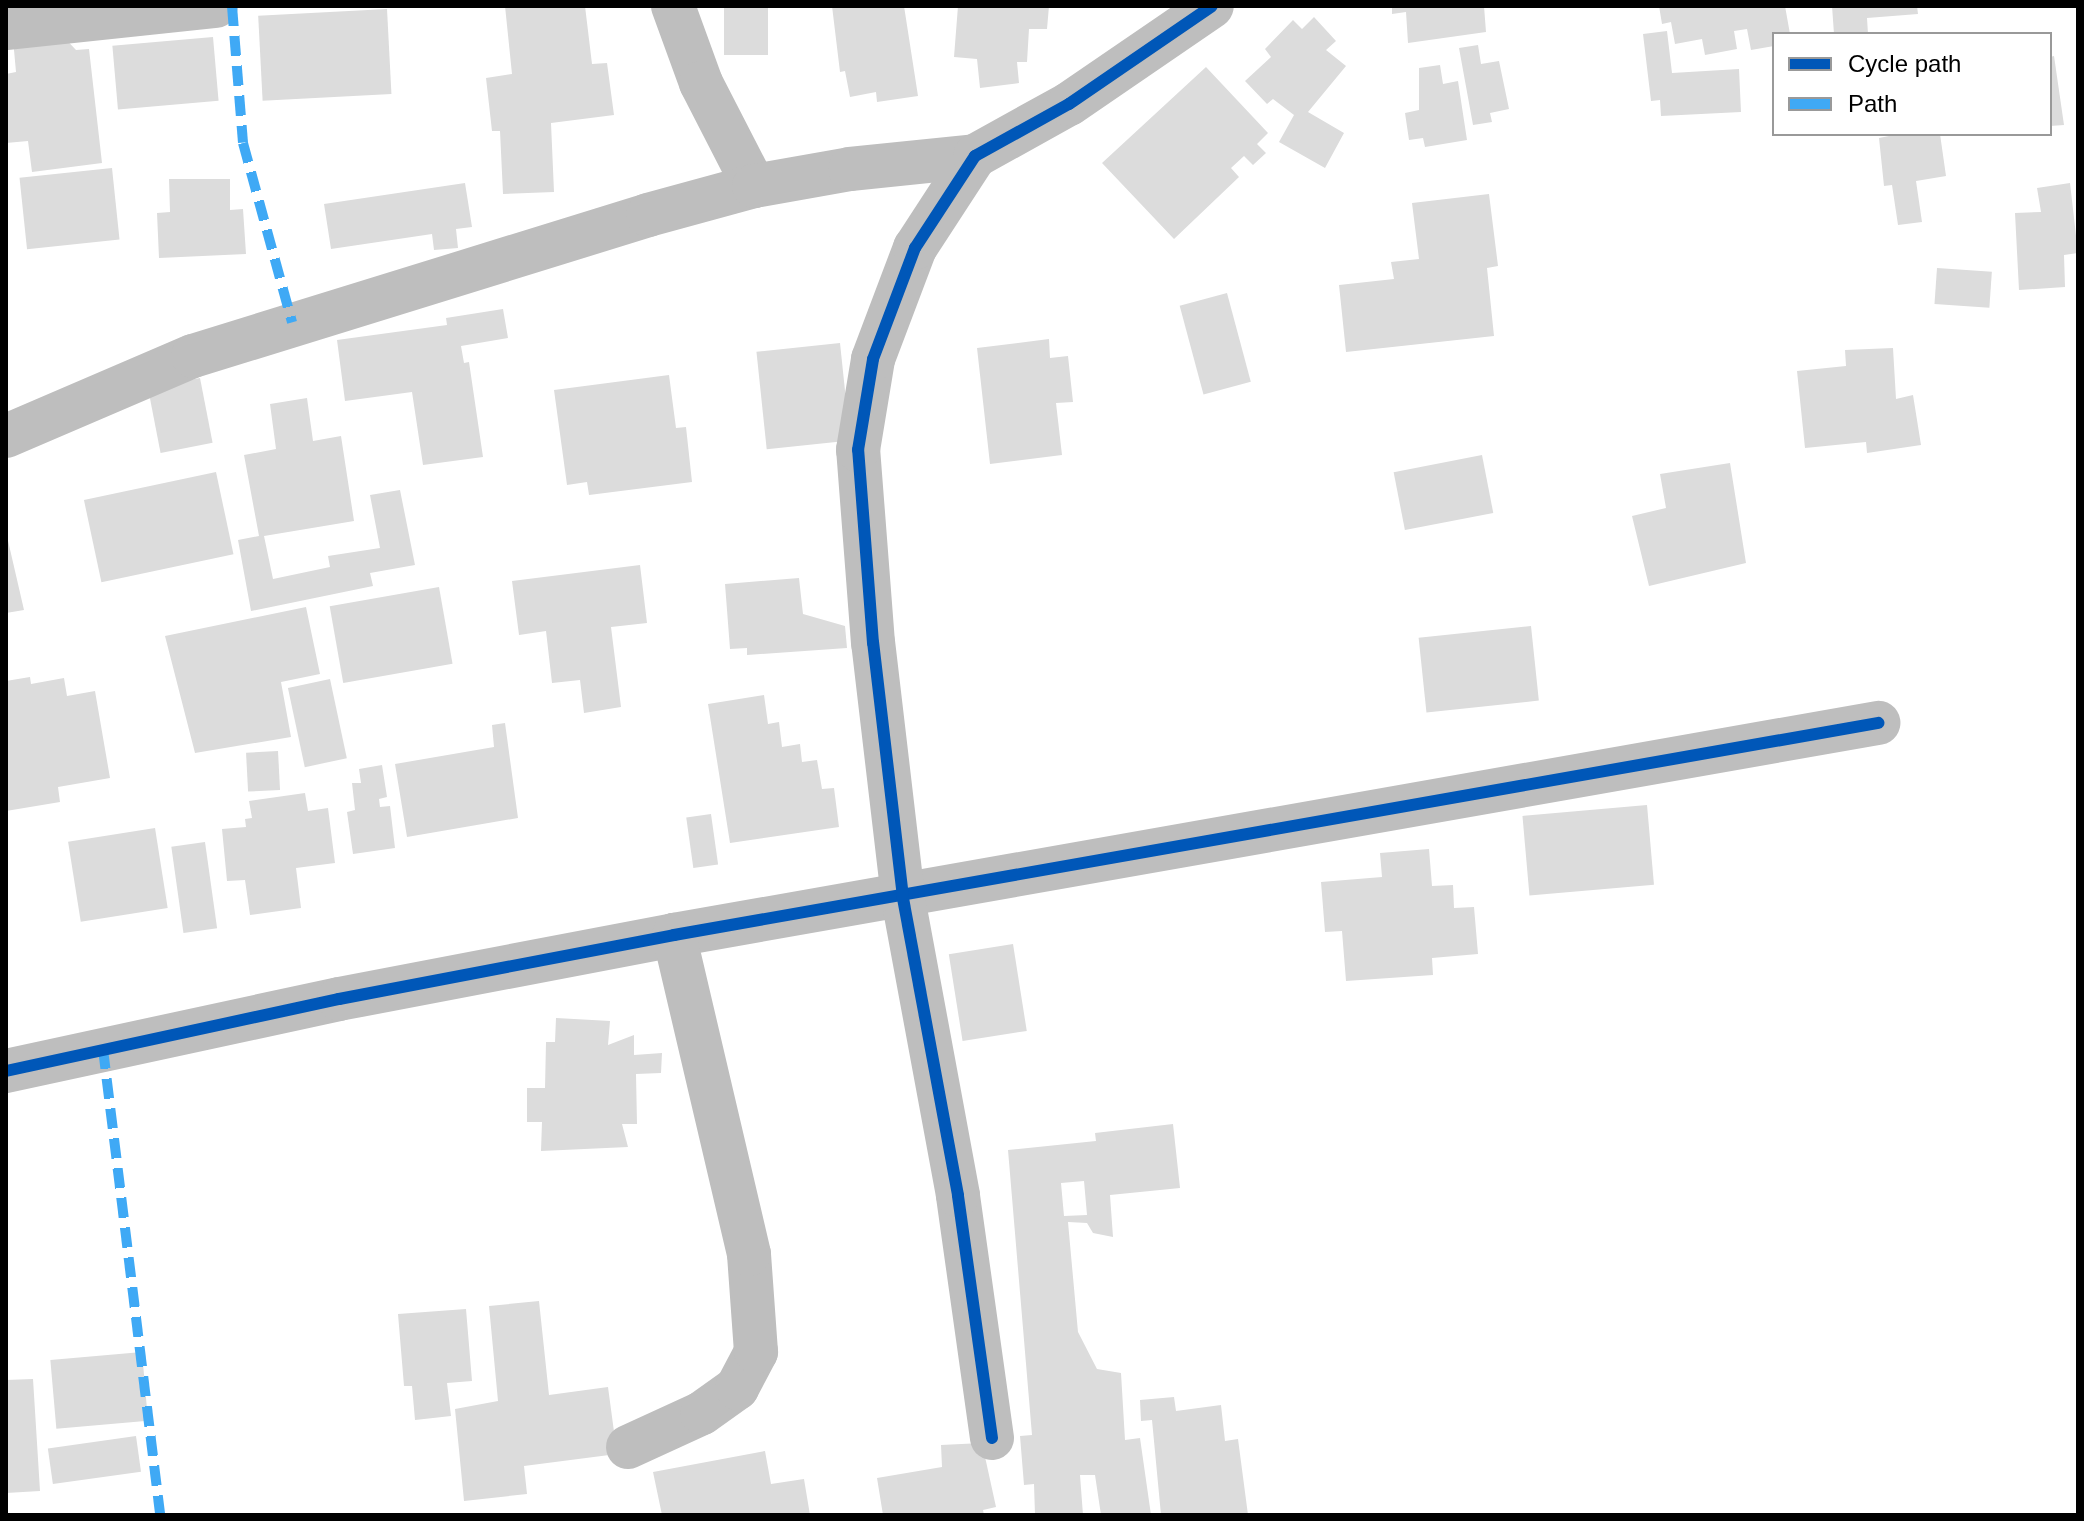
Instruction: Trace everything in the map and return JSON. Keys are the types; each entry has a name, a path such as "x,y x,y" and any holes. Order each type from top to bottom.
{"street":[{"path":"6,28 216,6"},
{"path":"673,6 701,83 754,186"},
{"path":"6,436 193,356 292,322 754,186 850,169 975,156 1069,104 1212,6"},
{"path":"975,156 915,248 873,359 858,450 873,643 903,897 958,1195 992,1438"},
{"path":"6,1071 339,999 674,935 1878,723"},
{"path":"628,1447 702,1413 737,1388 756,1352 749,1254 674,935"}],"building":[{"path":"505,6 585,6 592,64 607,63 614,115 551,123 554,192 503,194 500,131 492,131 486,78 512,74"},
{"path":"724,6 768,6 768,55 724,55"},
{"path":"832,6 904,6 918,96 877,102 876,92 850,97 845,71 840,72"},
{"path":"958,6 1049,6 1047,29 1029,29 1027,62 1017,62 1019,83 980,88 977,59 954,57"},
{"path":"1392,6 1484,6 1486,32 1408,43 1406,12 1392,14"},
{"path":"1659,6 1785,6 1790,32 1772,32 1772,46 1751,50 1747,29 1734,31 1737,49 1705,55 1702,39 1675,44 1671,22 1662,24"},
{"path":"1832,6 1917,6 1918,14 1867,18 1868,32 1834,32"},
{"path":"387,9 391,94 263,101 258,16"},
{"path":"1314,17 1336,41 1326,50 1346,66 1308,112 1344,133 1325,168 1279,142 1294,115 1273,99 1267,104 1245,81 1271,57 1265,49 1293,20 1302,29"},
{"path":"1667,31 1672,73 1739,69 1741,112 1661,116 1660,100 1651,101 1643,34"},
{"path":"61,34 76,50 89,49 102,163 32,172 28,141 6,143 6,74 16,72 13,39"},
{"path":"213,37 219,101 118,110 112,46"},
{"path":"1478,45 1481,64 1499,61 1509,109 1490,113 1492,122 1473,125 1459,48"},
{"path":"2054,56 2064,125 2052,126"},
{"path":"1440,65 1443,84 1458,81 1467,140 1425,147 1423,138 1409,140 1405,113 1419,110 1419,68"},
{"path":"1206,67 1268,133 1257,144 1266,153 1253,165 1244,156 1231,168 1239,177 1174,239 1102,163"},
{"path":"1940,136 1946,176 1916,181 1922,222 1898,225 1892,185 1884,186 1879,138"},
{"path":"112,168 120,240 27,249 20,178"},
{"path":"169,179 230,179 230,210 243,209 246,254 159,258 157,213 170,212"},
{"path":"465,183 472,227 456,229 458,248 434,250 432,234 331,249 324,204"},
{"path":"2070,183 2078,253 2064,255 2065,287 2019,290 2015,213 2041,212 2037,188"},
{"path":"1489,194 1498,266 1487,268 1494,336 1346,352 1339,285 1394,279 1391,262 1419,259 1412,203"},
{"path":"1937,268 1992,272 1989,308 1934,304"},
{"path":"1227,293 1251,382 1203,395 1180,306"},
{"path":"503,309 508,338 461,346 464,363 469,362 483,457 423,465 412,392 345,401 337,340 447,325 446,318"},
{"path":"1049,339 1050,358 1068,356 1073,402 1056,403 1062,455 990,464 977,348"},
{"path":"840,343 850,440 767,449 756,352"},
{"path":"1893,348 1896,399 1913,395 1921,445 1867,453 1866,442 1805,448 1797,371 1846,366 1845,350"},
{"path":"669,375 676,428 686,427 692,482 589,495 587,482 567,485 554,390"},
{"path":"200,378 213,443 161,453 148,388"},
{"path":"307,398 313,441 341,436 354,521 264,536 273,579 330,567 328,556 380,548 370,495 400,490 415,565 370,573 373,586 251,611 238,540 259,536 244,455 276,449 270,404"},
{"path":"1482,455 1493,513 1405,530 1394,472"},
{"path":"1730,463 1746,563 1649,586 1632,516 1666,508 1660,474"},
{"path":"216,472 233,554 101,582 84,500"},
{"path":"6,532 24,610 6,613"},
{"path":"640,565 647,623 611,627 621,707 584,713 580,680 552,683 546,631 519,635 512,581"},
{"path":"799,578 803,614 845,626 847,648 747,655 747,648 730,649 725,584"},
{"path":"439,587 453,664 343,683 330,606"},
{"path":"306,607 320,674 281,682 291,737 195,753 165,636"},
{"path":"1531,626 1539,701 1426,712 1419,638"},
{"path":"30,677 31,684 64,678 67,696 95,691 110,778 58,787 60,802 6,811 6,681"},
{"path":"330,679 347,758 305,767 288,688"},
{"path":"764,695 768,724 779,722 782,747 800,744 802,762 817,760 822,789 834,788 839,827 730,843 708,704"},
{"path":"505,723 518,818 407,837 395,764 494,747 492,725"},
{"path":"278,751 280,790 248,792 246,753"},
{"path":"382,765 387,797 379,799 380,807 390,806 395,848 353,854 347,812 355,810 352,783 361,783 359,769"},
{"path":"305,793 308,811 328,808 335,863 296,868 301,908 250,915 245,880 227,881 222,829 246,827 245,819 252,818 249,801"},
{"path":"1647,805 1654,885 1529,896 1522,816"},
{"path":"711,814 718,865 693,868 686,817"},
{"path":"155,828 168,908 81,922 68,842"},
{"path":"205,842 217,928 183,933 171,847"},
{"path":"1429,849 1432,886 1453,885 1454,908 1474,907 1478,954 1432,958 1433,975 1346,981 1342,931 1325,932 1321,882 1382,877 1380,853"},
{"path":"1013,944 1027,1031 963,1041 949,954"},
{"path":"556,1018 610,1021 608,1045 634,1035 634,1055 662,1053 661,1073 636,1074 637,1124 622,1124 628,1147 541,1151 542,1122 527,1122 527,1088 545,1088 546,1042 555,1042"},
{"path":"1173,1124 1180,1188 1110,1195 1113,1237 1093,1233 1087,1223 1068,1222 1078,1332 1097,1369 1121,1373 1125,1440 1140,1438 1151,1515 1101,1515 1095,1475 1080,1475 1083,1515 1035,1515 1034,1484 1024,1485 1020,1436 1032,1435 1008,1150 1096,1141 1095,1133","holes":["1084,1181 1087,1215 1064,1216 1061,1183"]},
{"path":"539,1301 549,1395 608,1387 617,1454 524,1466 527,1494 464,1501 455,1409 498,1401 489,1306"},
{"path":"466,1309 472,1381 447,1383 451,1416 415,1420 412,1386 404,1386 398,1314"},
{"path":"142,1352 148,1421 56,1429 50,1360"},
{"path":"33,1379 40,1491 6,1493 6,1380"},
{"path":"1174,1397 1176,1411 1221,1405 1225,1441 1238,1439 1248,1515 1161,1515 1152,1420 1141,1421 1140,1400"},
{"path":"136,1436 141,1472 53,1484 48,1448"},
{"path":"982,1443 996,1507 983,1510 984,1515 883,1515 877,1478 942,1467 941,1445"},
{"path":"765,1451 771,1484 804,1479 810,1515 662,1515 653,1472"}],"marked path":[{"path":"232,6 243,143 292,322"},
{"path":"103,1049 160,1515"}],"cycle path":[{"path":"992,1438 958,1195 903,897 873,643 858,450 873,359 915,248 975,156 1069,104 1212,6"},
{"path":"6,1071 339,999 674,935 1878,723"}]}
